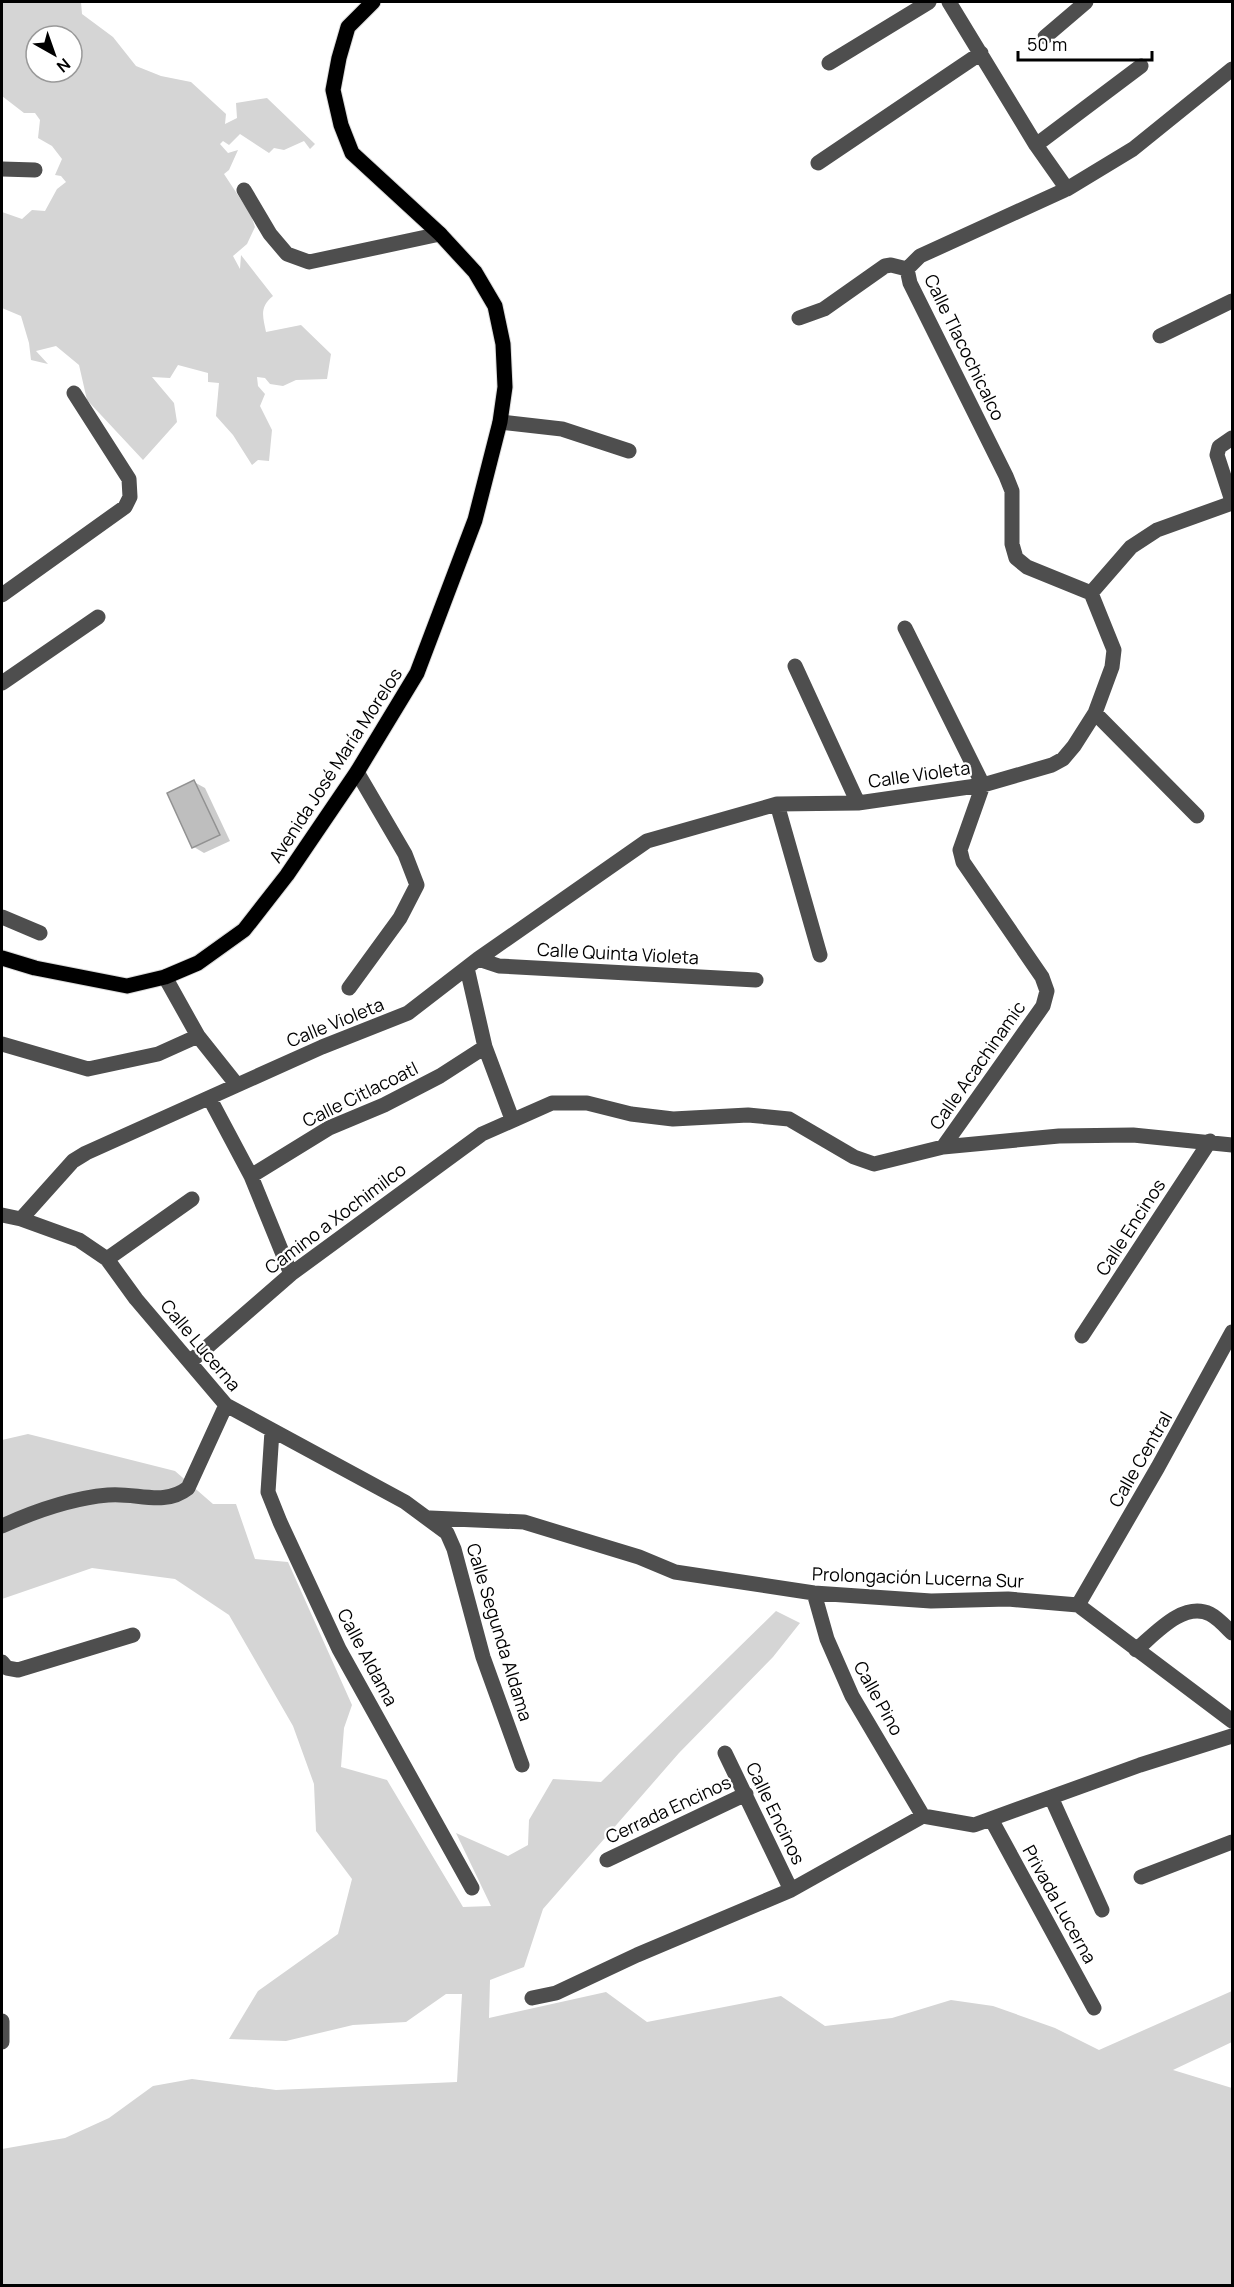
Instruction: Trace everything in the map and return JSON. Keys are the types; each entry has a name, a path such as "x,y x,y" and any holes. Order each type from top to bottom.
{"main road":[{"name":"Avenida José María Morelos","path":"2,958 35,968 127,986 165,977 198,963 244,930 287,875 357,772 417,674 475,520 500,422 505,376 503,344 495,306 475,272 440,234 352,153 341,124 333,90 348,27 373,2"}],"street":[{"path":"829,63 929,2"},
{"path":"949,2 1036,145 1067,189"},
{"path":"1045,37 1086,2"},
{"path":"818,163 981,53"},
{"path":"1036,145 1141,66"},
{"name":"Calle Tlacochicalco","path":"1091,593 1027,567 1017,558 1012,544 1013,507 1009,484 909,283 907,269 920,256 1067,189 1133,149 1233,69"},
{"path":"2,169 35,170"},
{"path":"244,190 270,234 287,254 309,262 440,234"},
{"path":"799,318 824,309 885,266 891,265 907,269"},
{"path":"1160,336 1233,301"},
{"path":"2,595 125,507 130,497 129,479 74,393"},
{"path":"500,422 562,429 629,451"},
{"path":"1091,593 1131,547 1157,530 1233,502 1217,455 1219,447 1233,438"},
{"name":"Calle Violeta","path":"21,1219 74,1161 86,1153 322,1047 408,1013 473,964 647,841 777,804 858,803 983,785 1052,765 1063,759 1095,713 1112,667 1114,650 1091,593"},
{"path":"2,682 98,618"},
{"path":"905,628 983,785"},
{"path":"795,666 858,803"},
{"path":"1095,713 1197,816"},
{"path":"349,988 400,918 417,885 405,854 357,772"},
{"name":"Calle Acachinamic","path":"943,1147 1043,1006 1047,991 1042,976 963,862 960,850 983,785"},
{"path":"777,804 820,955"},
{"path":"2,917 40,933"},
{"path":"473,964 485,1047 512,1119"},
{"name":"Calle Quinta Violeta","path":"473,964 756,980"},
{"path":"165,977 198,1036 237,1085"},
{"path":"2,1044 87,1069 158,1054 198,1036"},
{"name":"Calle Citlacoatl","path":"251,1176 329,1128 384,1105 440,1076 485,1047"},
{"path":"210,1099 251,1176 291,1274"},
{"name":"Camino a Xochimilco","path":"191,1360 291,1274 482,1134 552,1103 575,1103 673,1119 748,1115 789,1119 854,1157 874,1164 943,1147 1059,1136 1133,1135 1233,1145"},
{"name":"Calle Encinos","path":"1082,1336 1210,1141"},
{"path":"107,1259 192,1199"},
{"name":"Calle Lucerna","path":"2,1215 21,1219 79,1240 107,1259 136,1299 191,1360 226,1406 327,1459 429,1518"},
{"name":"Calle Central","path":"1078,1605 1233,1332"},
{"path":"2,1526 71,1502 108,1495 164,1498 177,1496 188,1488 226,1406"},
{"name":"Calle Aldama","path":"272,1431 268,1492 280,1522 339,1649 472,1888"},
{"name":"Prolongación Lucerna Sur","path":"429,1518 524,1522 639,1557 675,1572 814,1593 931,1601 1008,1599 1078,1605"},
{"name":"Calle Segunda Aldama","path":"429,1518 447,1533 454,1549 483,1657 522,1765"},
{"name":"Calle Pino","path":"814,1593 827,1639 852,1696 923,1816"},
{"path":"1078,1605 1233,1721"},
{"path":"1136,1650 1178,1616 1191,1611 1210,1614 1233,1633"},
{"path":"2,1662 7,1668 18,1670 133,1635"},
{"path":"532,1998 556,1994 637,1954 791,1890 923,1816 974,1825 1140,1765 1233,1736"},
{"name":"Calle Encinos","path":"725,1753 791,1890"},
{"name":"Cerrada Encinos","path":"607,1860 746,1794"},
{"path":"1051,1797 1102,1910"},
{"name":"Privada Lucerna","path":"991,1819 1094,2008"},
{"path":"1141,1877 1233,1842"},
{"path":"2,2021 2,2042"}],"shaded area":[{"path":"2,2 81,2 82,14 113,37 136,66 161,76 191,82 226,114 225,124 237,118 236,103 267,98 315,144 310,149 304,141 284,150 274,148 269,153 240,134 229,145 223,141 220,144 228,153 238,150 229,170 224,174 251,215 255,227 247,244 233,256 240,269 241,255 273,296 264,308 266,332 301,325 331,354 327,379 296,380 283,386 270,384 265,378 257,377 258,386 265,394 260,406 272,430 269,461 258,460 252,465 233,435 216,416 219,383 208,382 208,373 178,365 170,378 152,377 174,403 177,422 143,460 87,400 79,365 56,346 36,351 48,364 31,360 29,343 21,316 2,308 2,212 22,219 32,210 45,211 57,189 66,182 61,176 55,175 62,159 52,146 38,138 40,120 35,113 24,113 2,96"},
{"path":"28,1434 175,1471 213,1504 236,1504 255,1559 288,1562 352,1705 344,1728 341,1767 387,1780 463,1907 491,1906 456,1833 508,1856 528,1845 529,1820 553,1779 601,1782 776,1611 800,1623 773,1657 679,1753 543,1909 524,1967 490,1980 489,2018 606,1992 647,2022 781,1996 825,2026 892,2018 951,2000 993,2006 1055,2028 1099,2050 1232,1991 1232,2042 1173,2070 1232,2088 1232,2285 2,2285 2,2149 65,2138 109,2118 153,2086 192,2079 276,2090 457,2082 462,1994 446,1994 406,2022 353,2025 286,2041 229,2039 258,1991 338,1934 352,1879 316,1831 314,1784 293,1726 229,1615 175,1579 92,1568 2,1599 2,1440"}],"building":[{"path":"194,780 220,835 192,848 167,793"}]}
